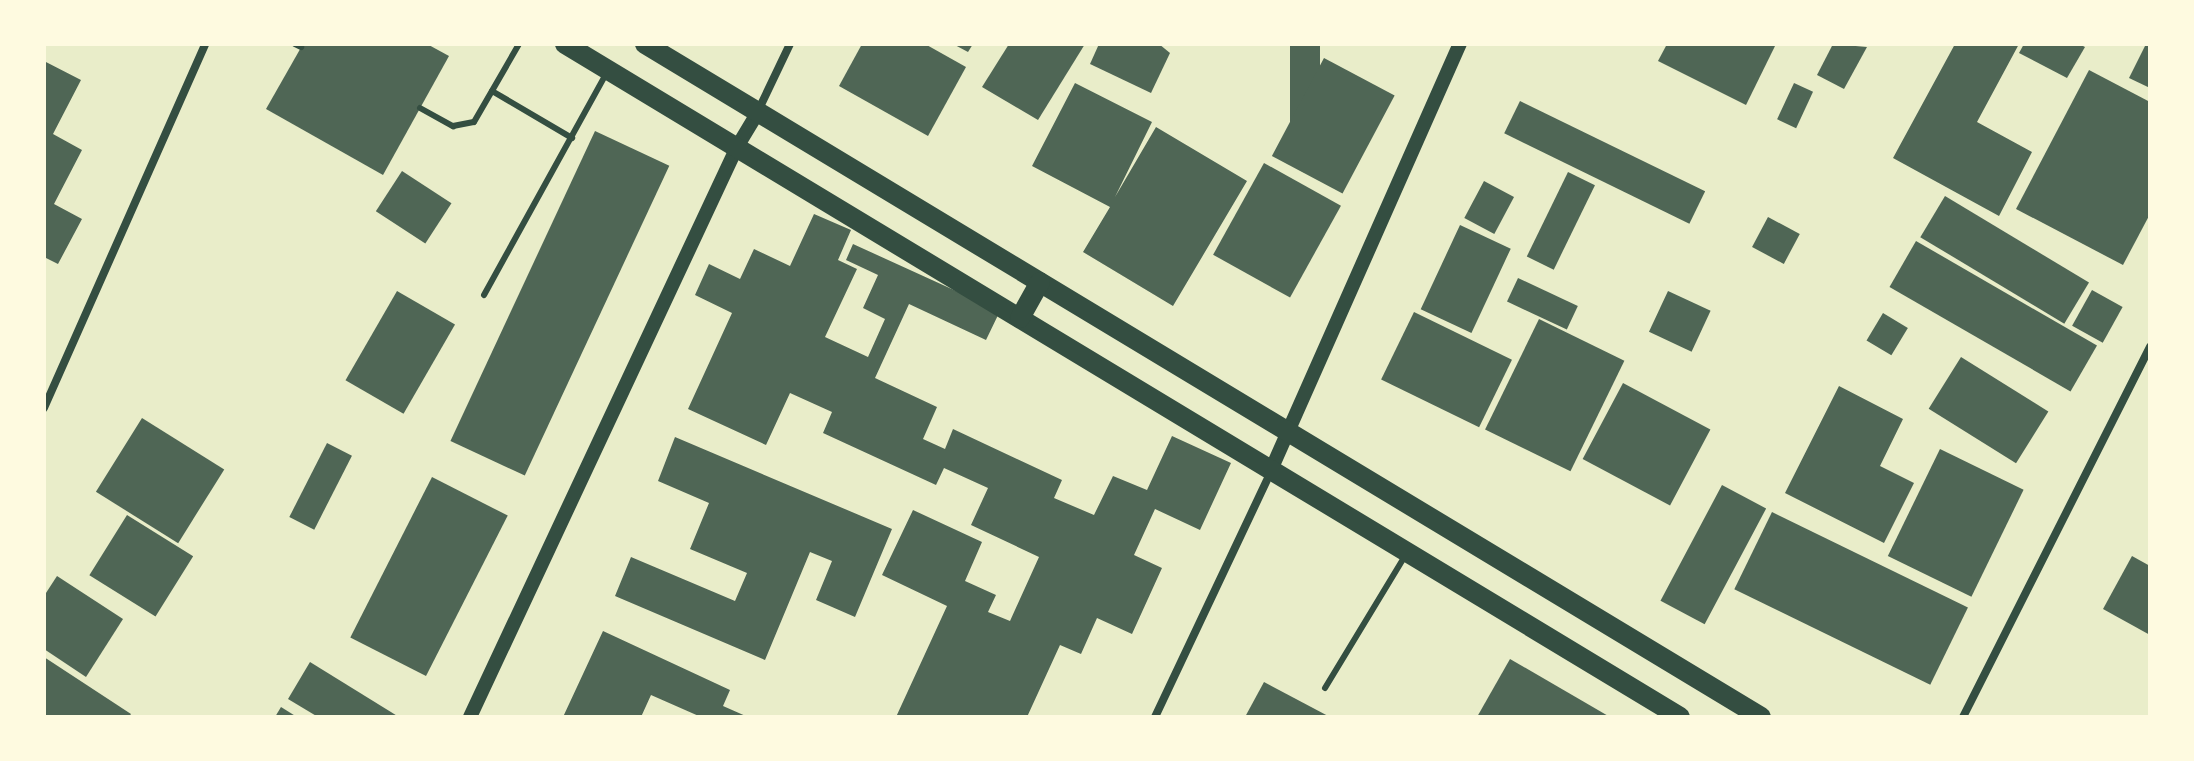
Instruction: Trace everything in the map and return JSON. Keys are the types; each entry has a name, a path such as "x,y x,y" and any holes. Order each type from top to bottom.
{"main road":[{"path":"565,44 1680,717"},
{"path":"645,44 1761,717"},
{"path":"1020,318 1040,282"}],"street":[{"path":"44,408 205,44"},
{"path":"470,717 737,147 758,112 790,44"},
{"path":"1155,717 1271,470 1460,44"},
{"path":"1963,717 2150,347"}],"lane":[{"path":"420,108 464,128 474,122 519,44"},
{"path":"484,295 609,70"},
{"path":"492,91 572,138"},
{"path":"1325,688 1407,552"}],"building":[{"path":"303,44 427,44 449,56 383,175 266,109"},
{"path":"862,44 925,44 966,67 928,136 839,86"},
{"path":"953,44 973,44 968,52"},
{"path":"1009,44 1085,44 1038,120 982,87"},
{"path":"1099,44 1159,44 1170,53 1151,93 1090,64"},
{"path":"1290,44 1320,44 1320,160 1290,160"},
{"path":"1667,44 1776,44 1746,105 1658,61"},
{"path":"1833,44 1867,47 1844,89 1817,75"},
{"path":"1955,44 2019,44 1977,122 2032,152 1999,216 1893,158"},
{"path":"2024,44 2079,44 2085,47 2067,78 2019,53"},
{"path":"2146,44 2150,44 2150,88 2129,78"},
{"path":"1324,58 1395,96 1343,194 1272,156"},
{"path":"44,61 81,80 53,134 82,150 54,204 82,219 58,264 44,257"},
{"path":"2089,70 2150,102 2150,214 2123,265 2016,209"},
{"path":"1075,83 1152,122 1115,197 1156,127 1247,181 1173,306 1083,252 1110,207 1032,166"},
{"path":"1794,83 1813,92 1796,128 1777,119"},
{"path":"1520,101 1705,191 1689,224 1504,133"},
{"path":"595,131 669,166 525,476 450,441"},
{"path":"1264,163 1341,206 1290,297 1213,255"},
{"path":"402,171 451,203 425,243 376,211"},
{"path":"1568,172 1595,185 1554,270 1527,256"},
{"path":"1484,181 1514,197 1494,234 1464,218"},
{"path":"1945,196 2089,283 2064,324 1920,237"},
{"path":"814,214 851,230 838,260 857,269 825,337 868,357 885,319 863,308 878,275 846,260 853,244 1000,311 986,340 909,304 875,378 937,407 923,439 945,449 953,429 1062,480 1054,498 1094,515 1113,476 1147,490 1172,436 1231,463 1200,530 1155,509 1134,555 1162,568 1132,634 1097,618 1081,654 1060,645 1027,717 896,717 947,606 882,575 913,510 982,542 965,581 996,595 988,612 1010,621 1039,557 971,525 988,488 944,468 936,485 823,433 832,412 790,393 766,445 688,409 732,313 695,295 709,264 740,279 754,249 790,266"},
{"path":"1768,217 1800,234 1784,264 1752,247"},
{"path":"1460,225 1511,249 1471,333 1421,309"},
{"path":"1916,241 2097,346 2070,391 1890,287"},
{"path":"1518,278 1578,306 1567,329 1507,302"},
{"path":"2092,290 2123,307 2103,343 2072,326"},
{"path":"397,291 455,324 404,414 346,380"},
{"path":"1668,291 1711,311 1692,352 1649,332"},
{"path":"1414,312 1512,360 1479,427 1381,379"},
{"path":"1883,313 1908,328 1891,355 1867,340"},
{"path":"1539,319 1624,361 1570,471 1485,430"},
{"path":"1961,357 2048,412 2016,463 1929,409"},
{"path":"1623,383 1710,429 1670,505 1583,459"},
{"path":"1839,386 1903,419 1880,466 1914,483 1884,543 1785,493"},
{"path":"142,418 224,469 178,543 96,492"},
{"path":"675,437 892,529 855,617 816,600 832,561 810,552 765,660 615,596 631,557 735,601 747,573 690,549 709,503 658,481"},
{"path":"327,443 352,456 314,530 289,517"},
{"path":"1940,449 2024,490 1971,597 1888,556"},
{"path":"432,477 508,516 426,676 350,637"},
{"path":"1722,485 1766,508 1705,624 1660,601"},
{"path":"1772,512 1968,608 1930,685 1734,589"},
{"path":"127,515 193,556 156,617 89,575"},
{"path":"2132,556 2150,566 2150,635 2103,609"},
{"path":"57,576 123,619 86,677 44,649 44,596"},
{"path":"603,631 730,690 723,706 748,717 701,717 651,695 641,717 563,717"},
{"path":"44,657 131,714 129,717 44,717"},
{"path":"1510,659 1610,717 1477,717"},
{"path":"310,662 399,717 318,717 288,699"},
{"path":"1264,682 1330,717 1245,717"},
{"path":"281,707 297,717 275,717"}]}
